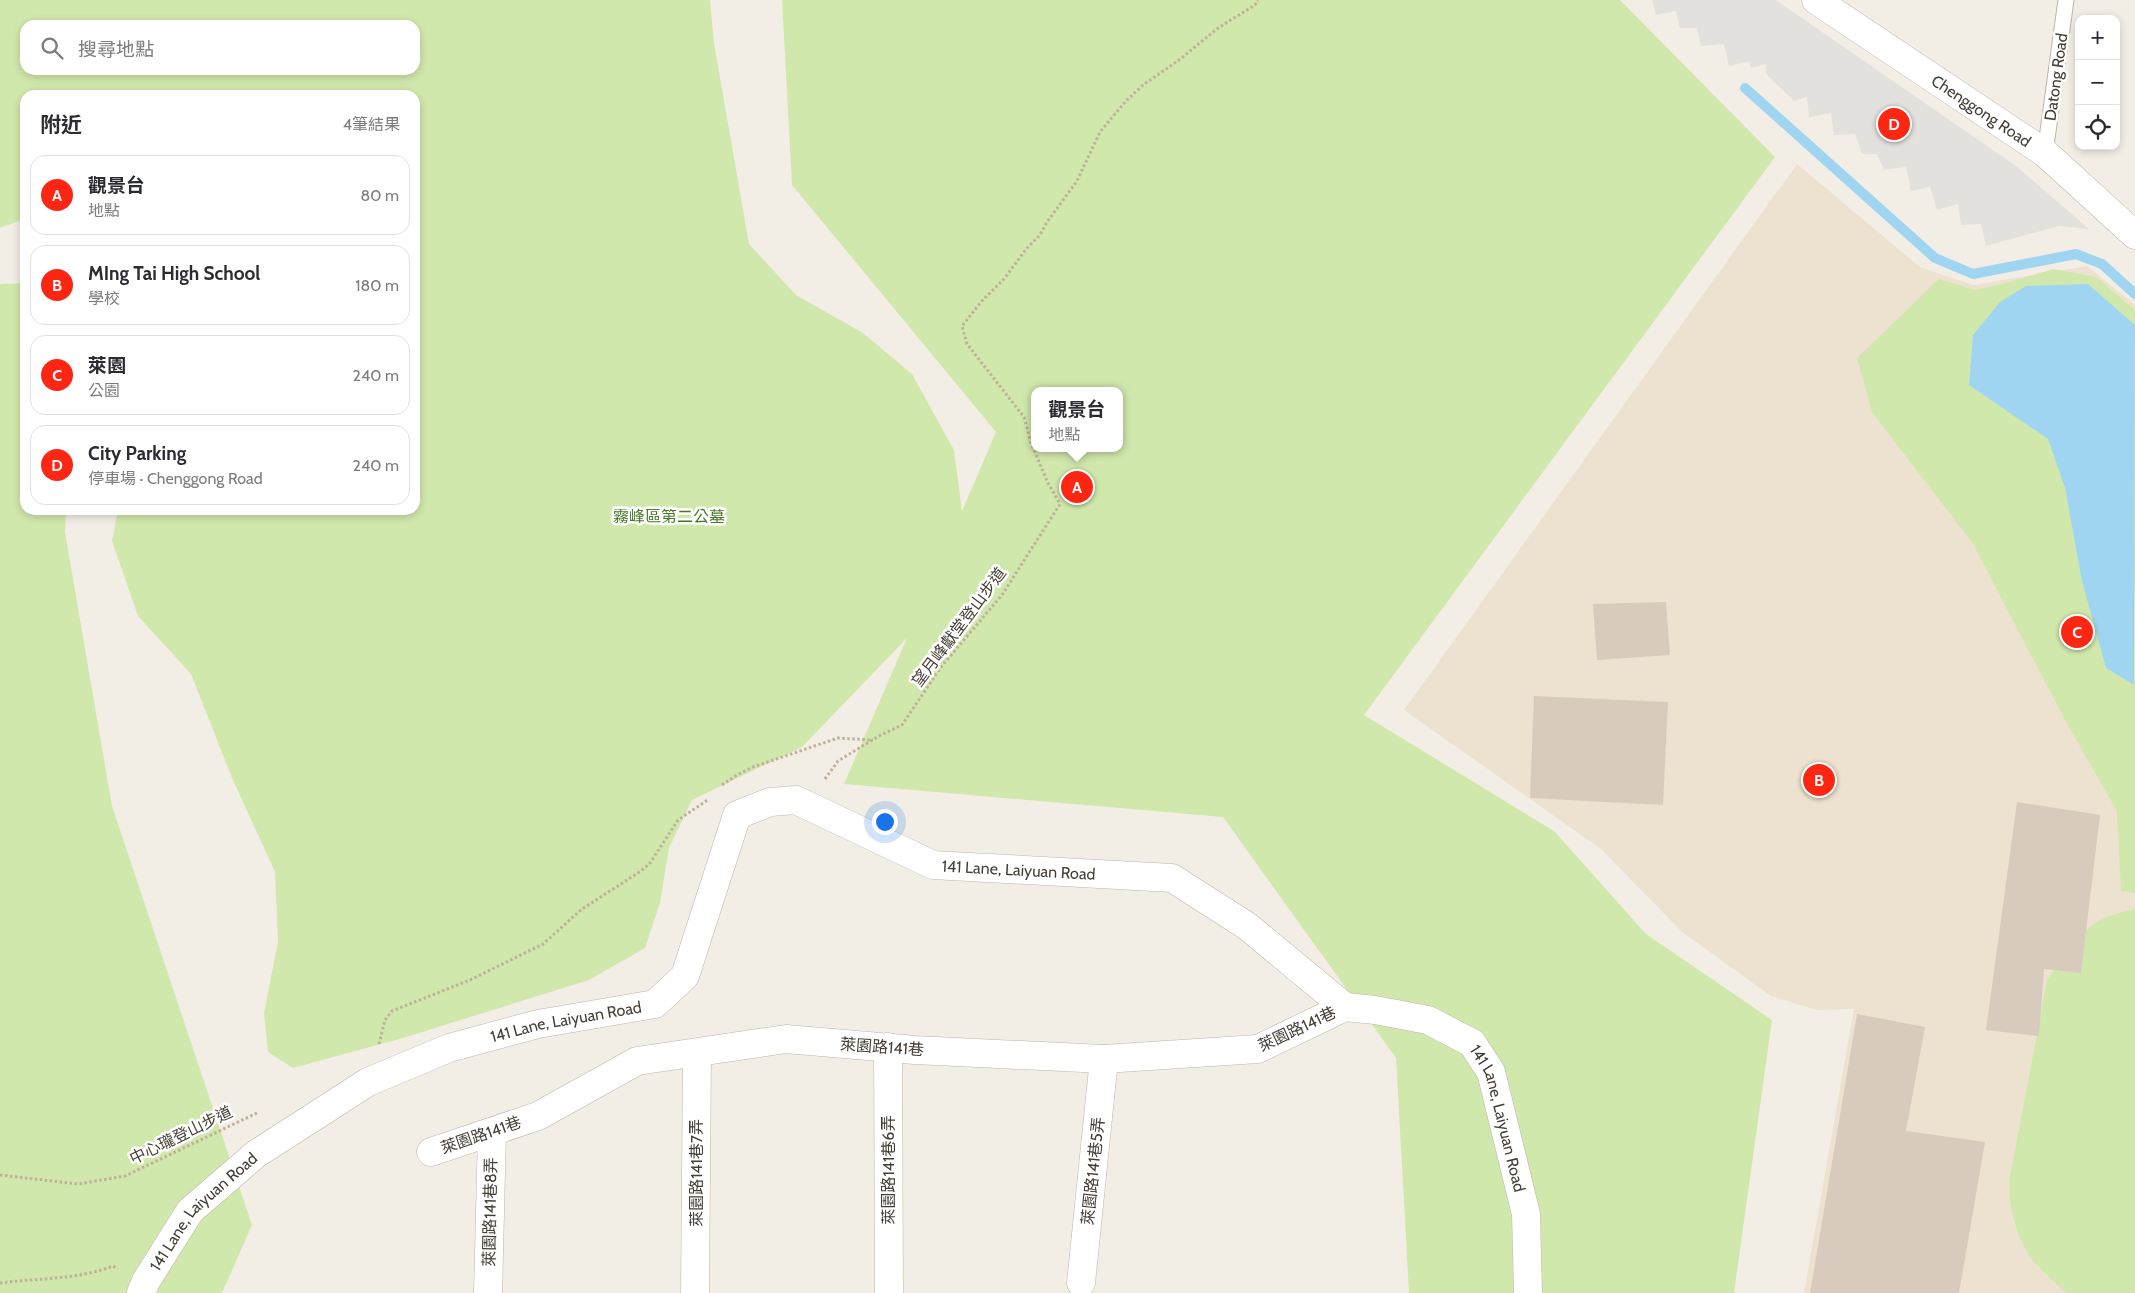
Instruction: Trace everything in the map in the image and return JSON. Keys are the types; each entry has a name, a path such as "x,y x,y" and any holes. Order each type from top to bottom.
{"street":[{"name":"Chenggong Road","path":"1816,0 2045,153 2135,235"},
{"name":"141 Lane, Laiyuan Road","path":"144,1287 190,1211 256,1154 368,1082 449,1048 538,1024 655,1004 684,976 737,815 770,802 796,800 934,865 1172,878 1247,926 1344,1007 1376,1010 1428,1020 1472,1043 1491,1072 1526,1214 1528,1293"},
{"name":"萊園路141巷","path":"431,1152 538,1116 637,1062 786,1039 888,1047 1104,1059 1258,1049 1344,1007"},
{"name":"萊園路141巷6弄","path":"888,1047 889,1293"},
{"name":"萊園路141巷7弄","path":"695,1293 697,1053"},
{"name":"萊園路141巷5弄","path":"1081,1283 1104,1059"},
{"name":"萊園路141巷8弄","path":"488,1293 492,1132"}],"lane":[{"name":"Datong Road","path":"2045,153 2066,0"}],"path":[{"name":"望月峰獻堂登山步道","path":"1031,444 1024,417 966,344 962,326 981,302 1004,280 1027,248 1040,235 1047,222 1077,181 1100,132 1125,102 1154,76 1179,60 1218,28 1255,5 1258,0"},
{"name":"望月峰獻堂登山步道","path":"796,800 822,783 838,761 902,725 941,667 1002,595 1060,504 1048,483 1034,452"},
{"path":"720,788 737,775 753,767 838,738 875,740"},
{"path":"368,1082 376,1063 380,1034 392,1012 470,980 543,944 582,909 641,871 650,863 678,820 711,797"},
{"name":"中心瓏登山步道","path":"0,1175 78,1184 125,1176 265,1110"},
{"path":"0,1283 96,1273 113,1266 144,1287"}],"shaded area":[{"path":"1652,0 1776,0 2016,166 2089,229 2059,226 1986,246 1981,224 1961,225 1958,204 1937,210 1930,187 1911,191 1906,167 1884,170 1877,154 1862,154 1855,134 1834,135 1831,113 1809,117 1807,97 1794,101 1766,74 1766,64 1751,68 1749,61 1729,66 1724,44 1701,46 1697,28 1680,28 1676,11 1656,15"},
{"path":"1797,164 1920,267 1973,285 2087,266 2135,305 2135,1293 1804,1293 1854,1009 1816,1010 1771,996 1682,932 1601,849 1404,710"}],"green space":[{"name":"霧峰區第二公墓","path":"0,0 710,0 714,43 749,244 796,295 863,333 912,374 954,450 962,511 996,432 792,185 782,0 1620,0 1775,157 1364,715 1554,831 1646,934 1772,1020 1734,1293 1409,1293 1396,1058 1223,817 844,784 907,638 802,747 692,800 669,848 660,903 645,948 589,980 403,1038 293,1068 268,1052 264,1013 278,942 275,872 232,778 191,674 138,616 112,541 117,515 420,515 420,90 20,90 19,221 0,228"},
{"path":"2053,269 2096,277 2135,310 2135,893 2121,891 2117,811 2065,720 1973,544 1872,412 1857,358 1939,279 1975,290"},
{"path":"20,283 20,515 66,515 65,532 112,806 252,1225 222,1293 0,1293 0,284"},
{"path":"2135,909 2135,1293 2066,1293 2039,1267 2023,1244 2012,1210 2009,1188 2010,1177 2047,981 2073,944 2086,930 2112,915"}],"water":[{"path":"2088,284 2135,325 2134,685 2106,668 2082,581 2065,488 2048,439 1969,385 1973,335 2000,302 2026,286"}],"building":[{"path":"1666,602 1670,655 1597,660 1593,604"},
{"path":"1534,696 1668,702 1663,805 1530,798"},
{"path":"2017,802 2100,815 2081,973 2044,969 2039,1036 1986,1030"},
{"path":"1857,1014 1925,1027 1906,1131 1985,1142 1959,1293 1810,1293"}],"waterway":[{"path":"1745,88 1935,258 1973,274 2076,254 2102,264 2135,294"}],"place":[{"name":"City Parking","path":"1894,124"},
{"name":"觀景台","path":"1077,487"},
{"name":"萊園","path":"2077,632"},
{"name":"MIng Tai High School","path":"1819,780"}]}
